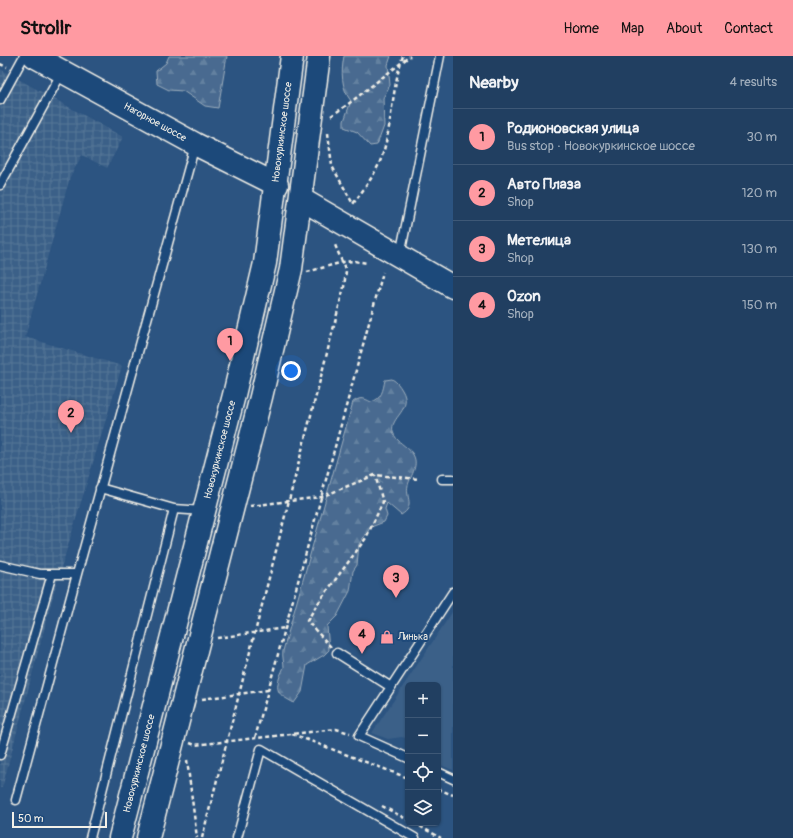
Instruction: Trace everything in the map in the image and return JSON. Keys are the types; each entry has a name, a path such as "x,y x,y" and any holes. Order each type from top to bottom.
{"main road":[{"name":"Нагорное шоссе","path":"34,56 195,144 277,185"},
{"name":"Новокуркинское шоссе","path":"120,838 235,391 265,263 277,185 292,56"},
{"path":"148,838 261,398 291,268 302,199 319,56"},
{"path":"302,199 453,286"},
{"path":"235,391 238,403 243,406 253,407 261,398"}],"lane":[{"path":"0,100 24,56"},
{"path":"400,256 440,56"},
{"path":"0,185 63,71"},
{"path":"16,800 195,144"},
{"path":"442,479 453,479"},
{"path":"100,488 174,509 204,511"},
{"path":"90,838 174,509"},
{"path":"0,564 40,574 77,574"},
{"path":"0,755 52,574"},
{"path":"405,757 359,736 453,592"},
{"path":"337,653 391,686"},
{"path":"237,838 261,749 415,838"},
{"path":"441,773 453,779"}],"path":[{"path":"328,133 332,166 353,204 368,183 380,160 386,140 393,94 403,56"},
{"path":"331,116 410,56"},
{"path":"202,838 344,287 346,271 335,244"},
{"path":"303,271 308,272 343,262 354,261 368,263"},
{"path":"255,738 383,272"},
{"path":"248,506 321,497 375,476 419,478"},
{"path":"337,653 307,621 316,606 366,538 383,502 375,476"},
{"path":"216,638 285,628"},
{"path":"202,700 239,693 268,690"},
{"path":"189,743 195,745 336,729 359,736"},
{"path":"292,734 405,777"},
{"path":"187,760 197,838"},
{"path":"440,790 453,795"},
{"path":"420,826 442,838"}],"shaded area":[{"path":"0,69 123,137 107,168 82,155 70,177 25,337 122,366 54,592 2,788 0,788"},
{"path":"453,611 453,770 441,765 441,682 406,682"},
{"path":"405,683 405,738 388,739 372,733"}],"green space":[{"path":"169,56 227,56 218,108 205,106 183,91 169,90 157,84 156,71 166,63"},
{"path":"344,56 391,56 388,65 390,85 383,98 384,126 377,145 370,146 357,132 344,127 344,121 351,101 345,91 343,80 342,68"},
{"path":"392,379 398,384 405,397 403,408 394,422 393,432 397,439 410,450 415,461 407,490 409,505 405,512 401,515 387,503 385,509 387,516 384,522 371,527 359,544 357,565 353,571 350,591 337,616 327,626 329,650 324,655 307,665 302,692 294,703 285,698 278,690 278,682 284,667 283,651 353,402 360,399 371,402 375,401 381,394 385,380"}],"place":[{"name":"Родионовская улица","path":"230,361"},
{"name":"Авто Плаза","path":"71,433"},
{"name":"Метелица","path":"396,598"},
{"name":"Линька","path":"387,637"},
{"name":"Ozon","path":"362,654"}]}
